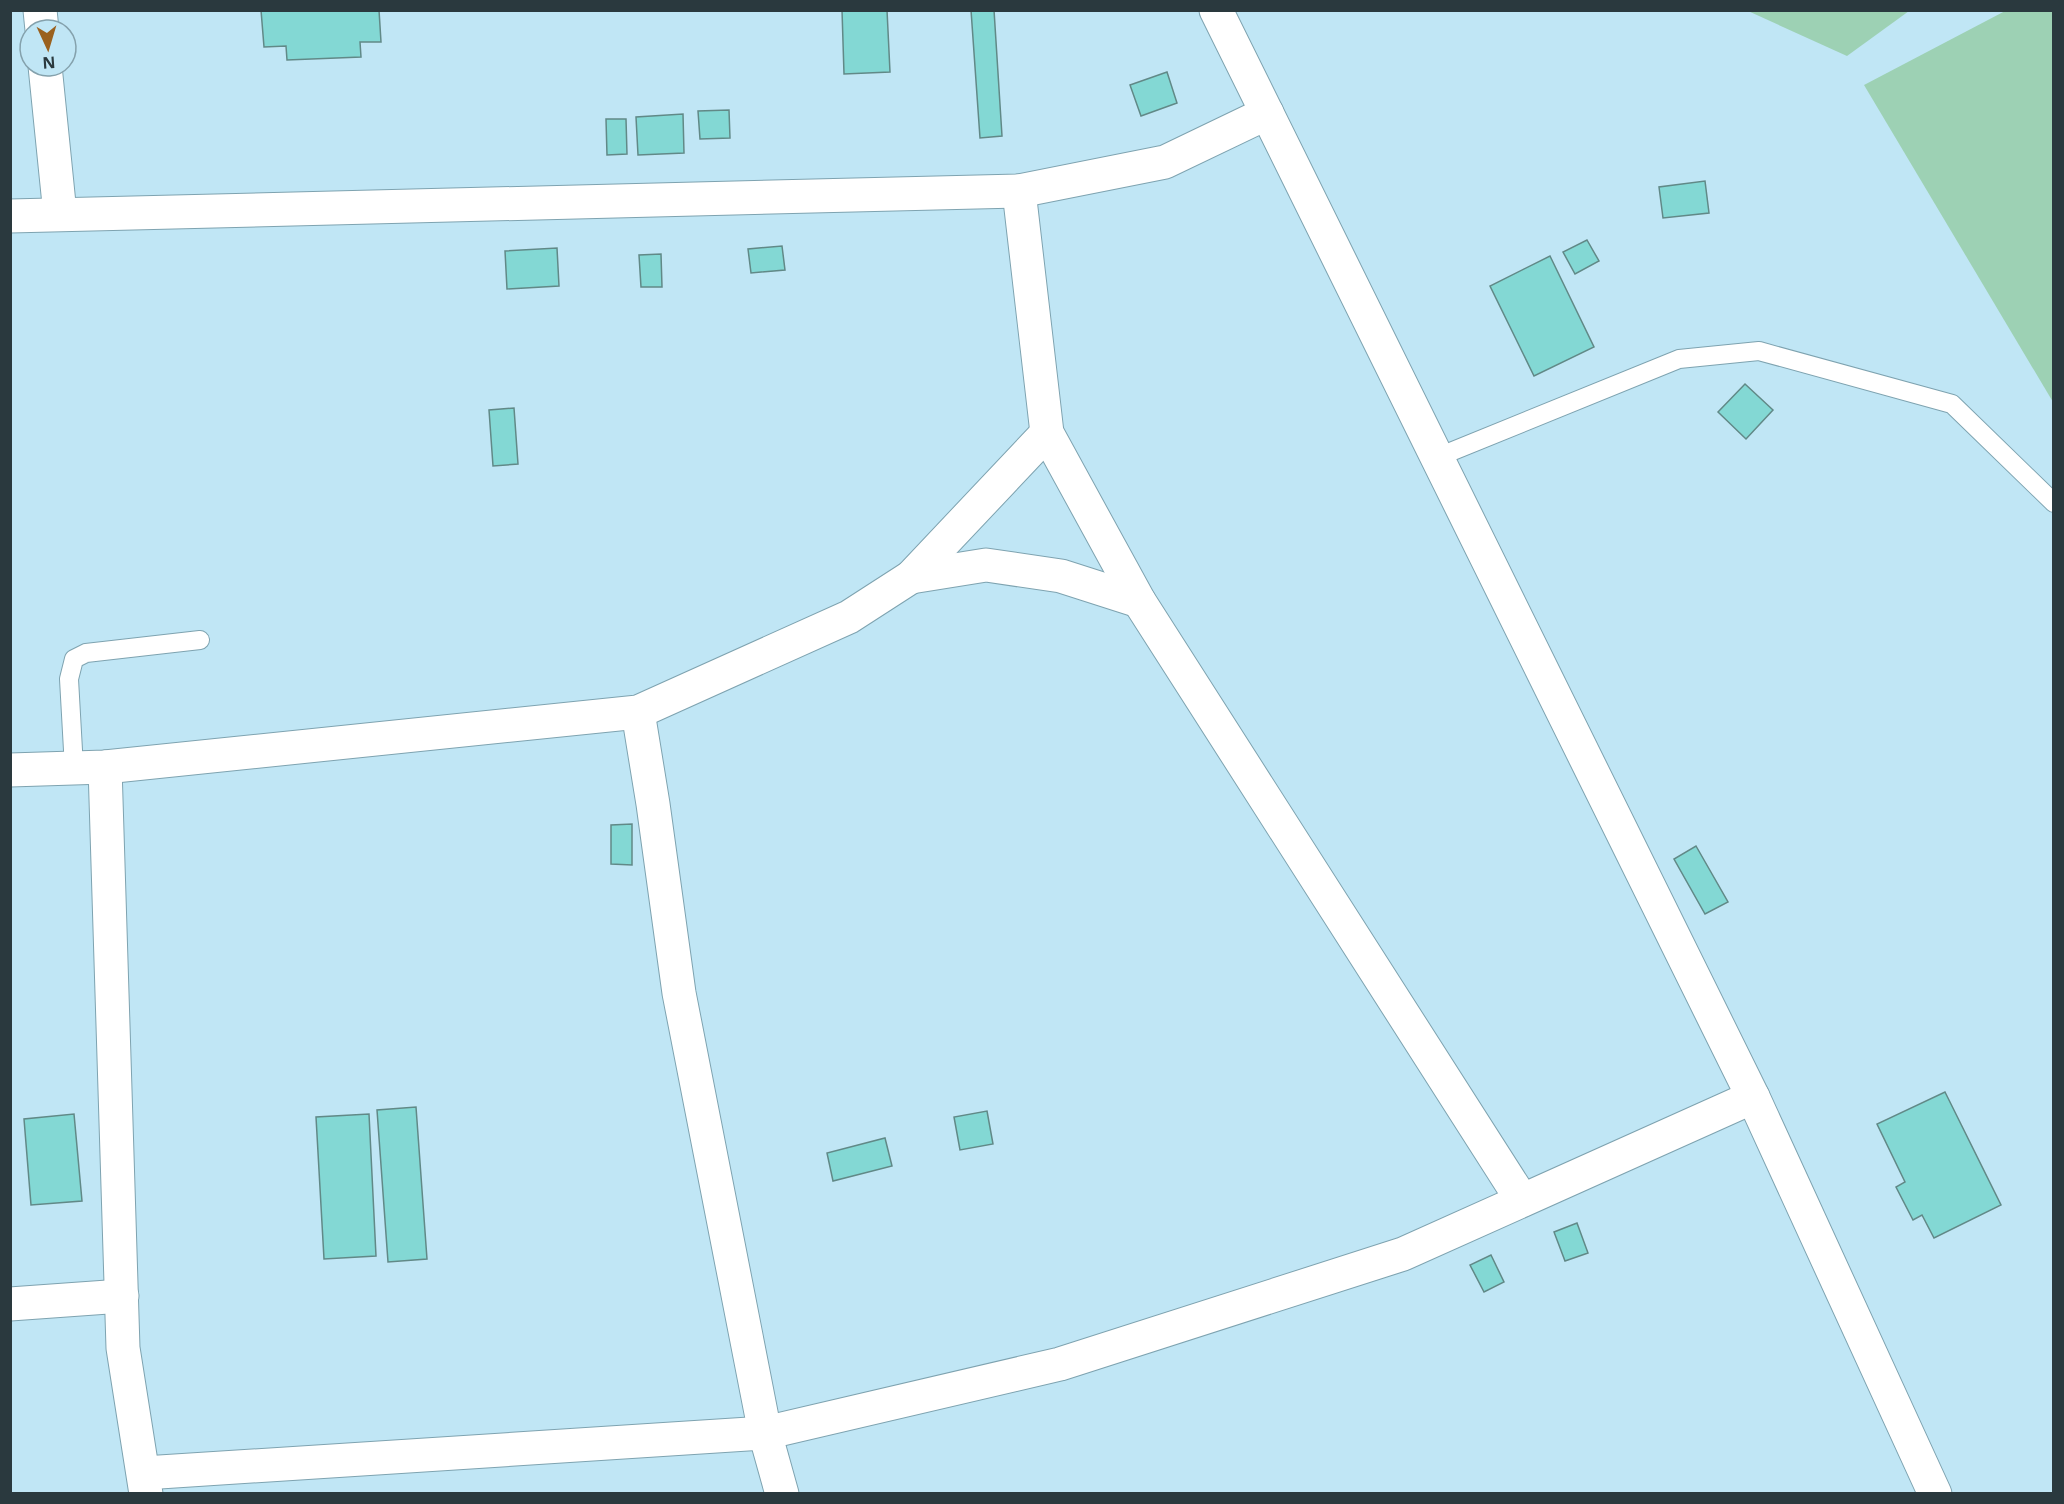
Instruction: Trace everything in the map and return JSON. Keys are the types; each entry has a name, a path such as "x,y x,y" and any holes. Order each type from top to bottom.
{"street":[{"path":"1216,10 1753,1097 1935,1494"},
{"path":"46,78 60,214"},
{"path":"10,216 1019,190 1165,162 1267,113"},
{"path":"1019,190 1047,433 1139,601 1522,1200"},
{"path":"10,770 90,768 638,712 849,617 911,577 1047,433"},
{"path":"911,577 986,566 1061,576 1139,601"},
{"path":"638,712 679,993 765,1433 782,1494"},
{"path":"90,768 122,1296 123,1348 145,1483 765,1433 1060,1364 1403,1254 1753,1097"},
{"path":"10,1304 122,1296"}],"lane":[{"path":"1438,457 1679,359 1759,351 1952,404 2054,503"},
{"path":"90,768 69,679 74,659 86,653 200,640"}],"green space":[{"path":"2007,10 2053,11 2053,402 1864,85"},
{"path":"1748,11 1909,11 1847,56"}],"building":[{"path":"261,10 379,10 381,42 360,42 361,57 287,60 286,46 264,47"},
{"path":"842,10 887,10 890,72 844,74"},
{"path":"971,10 994,10 1002,136 980,138"},
{"path":"1167,72 1177,103 1141,116 1130,85"},
{"path":"729,110 730,138 700,139 698,111"},
{"path":"683,114 684,153 638,155 636,117"},
{"path":"606,119 626,119 627,154 607,155"},
{"path":"1705,181 1709,213 1663,218 1659,187"},
{"path":"1587,240 1599,261 1575,274 1563,252"},
{"path":"782,246 785,270 751,273 748,249"},
{"path":"557,248 559,286 507,289 505,251"},
{"path":"661,254 662,287 641,287 639,255"},
{"path":"1550,256 1594,347 1534,376 1490,286"},
{"path":"1745,384 1773,410 1746,439 1718,412"},
{"path":"514,408 518,464 493,466 489,410"},
{"path":"632,824 632,865 611,864 611,825"},
{"path":"1696,846 1728,902 1705,914 1674,859"},
{"path":"1945,1092 2001,1205 1934,1238 1922,1215 1913,1220 1896,1187 1905,1182 1877,1124"},
{"path":"416,1107 427,1259 388,1262 377,1110"},
{"path":"987,1111 993,1144 960,1150 954,1117"},
{"path":"74,1114 82,1201 31,1205 24,1119"},
{"path":"369,1114 376,1256 324,1259 316,1117"},
{"path":"885,1138 892,1166 833,1181 827,1153"},
{"path":"1577,1223 1588,1253 1565,1261 1554,1232"},
{"path":"1491,1255 1504,1282 1484,1292 1470,1265"}]}
